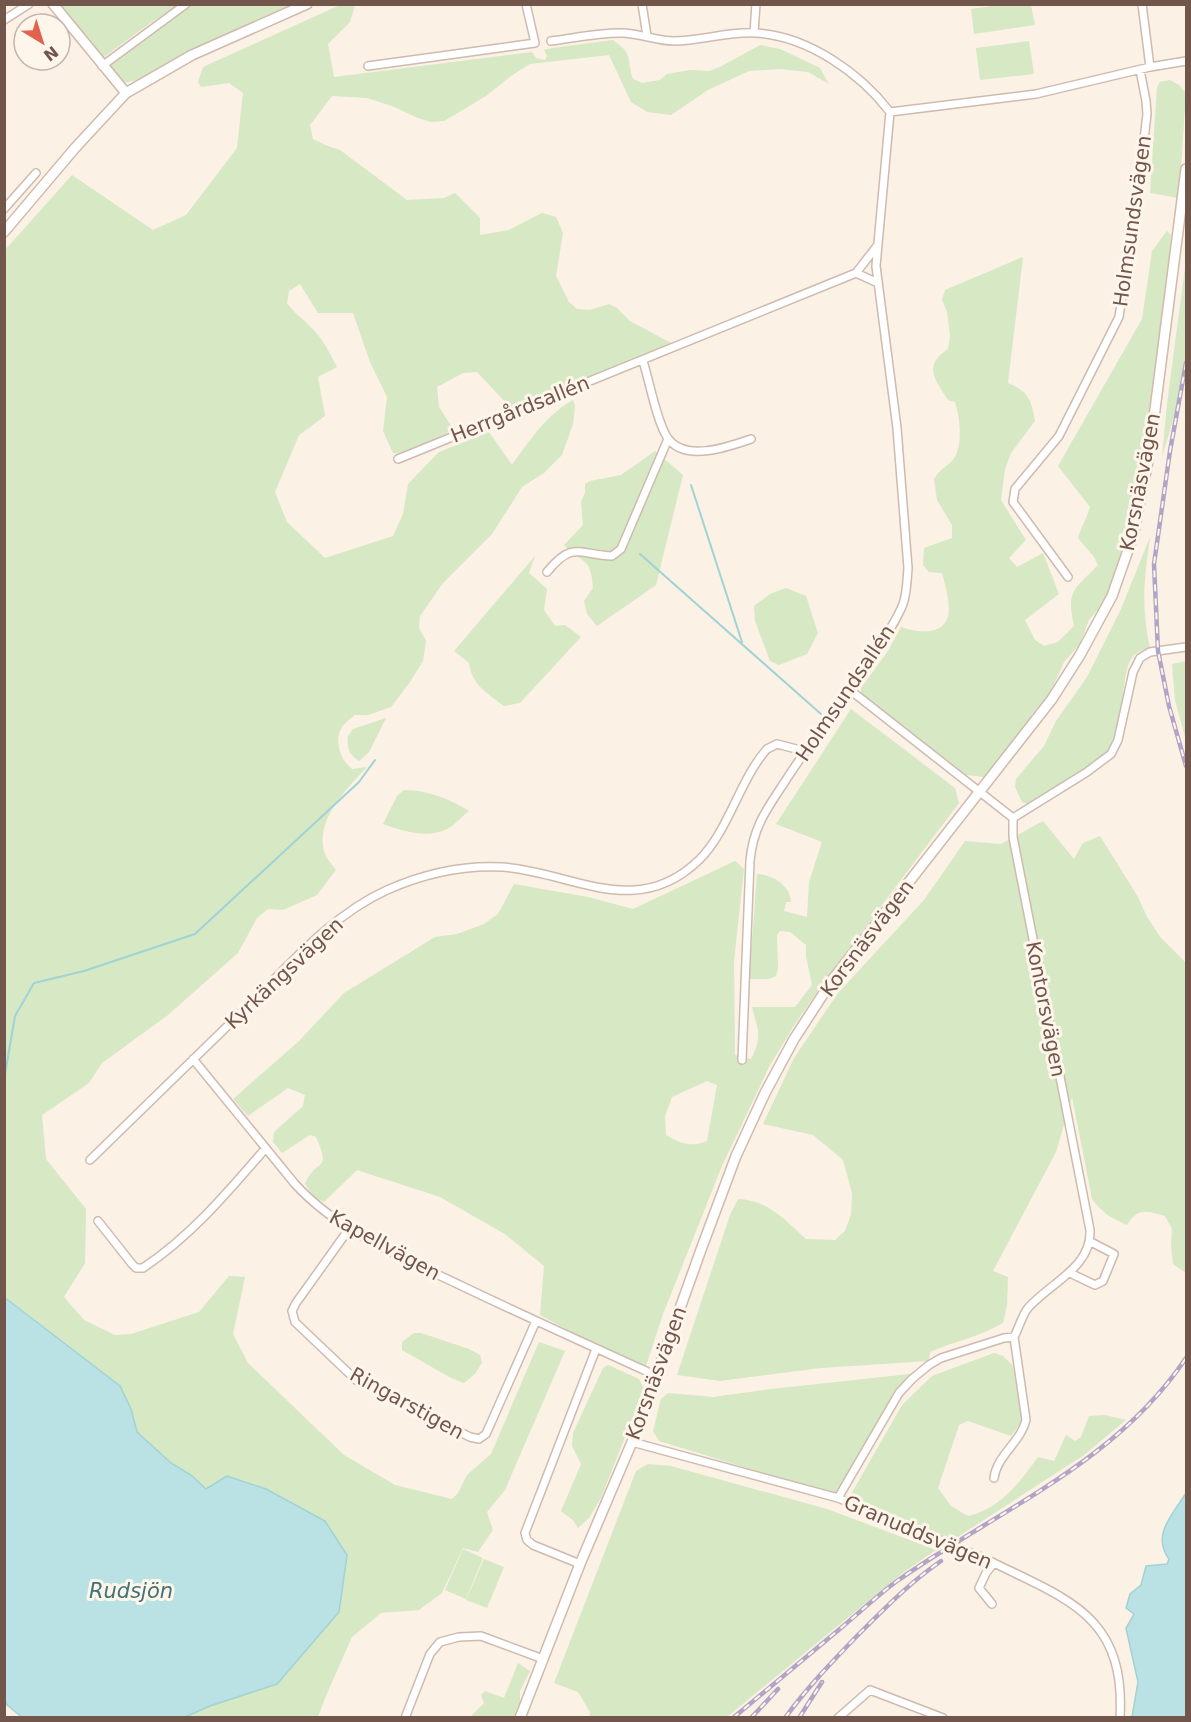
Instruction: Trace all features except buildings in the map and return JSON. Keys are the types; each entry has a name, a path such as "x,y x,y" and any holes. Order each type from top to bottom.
{"street":[{"path":"4,20 28,4"},
{"path":"53,4 126,93"},
{"path":"102,66 186,4"},
{"path":"4,232 75,148 126,93 192,55 307,4"},
{"path":"368,66 535,43 526,4"},
{"path":"642,4 647,36"},
{"path":"754,33 756,4"},
{"path":"1142,4 1150,68"},
{"path":"551,41 618,33 675,41 754,33 786,39 830,59 865,83 890,112 1036,94 1186,61"},
{"name":"Holmsundsvägen","path":"1068,577 1013,502 1015,489 1059,436 1119,317 1137,199 1146,114 1140,70"},
{"name":"Holmsundsallén","path":"742,1060 750,861 753,840 763,815 804,751 850,690 900,610 908,576 897,428 878,283 877,246 890,112"},
{"name":"Korsnäsvägen","path":"520,1718 580,1564 632,1442 736,1156 765,1093 787,1052 833,980 1031,729 1080,655 1112,596 1133,536 1149,456 1186,169"},
{"path":"4,209 36,173"},
{"path":"877,246 856,273 878,283"},
{"name":"Herrgårdsallén","path":"398,459 856,273"},
{"path":"643,360 662,427 668,439 678,447 704,450 751,439"},
{"path":"547,572 562,555 571,552 581,550 612,556 621,549 668,439"},
{"path":"850,690 1013,818 1095,767 1111,754 1118,740 1133,672 1140,658 1150,652 1186,647"},
{"name":"Kyrkängsvägen","path":"90,1160 326,930 372,897 420,878 479,867 504,867 616,891 633,892 655,887 688,870 706,852 767,749 777,744 804,751"},
{"name":"Kontorsvägen","path":"1013,818 1013,837 1091,1242"},
{"name":"Kapellvägen","path":"193,1059 265,1149 307,1197 349,1230 425,1269 657,1376"},
{"path":"98,1221 132,1264 139,1269 143,1268 199,1223 265,1149"},
{"name":"Ringarstigen","path":"349,1230 296,1303 292,1311 295,1322 356,1380 470,1437 481,1439 486,1434 536,1321"},
{"path":"994,1478 995,1468 1024,1429 1026,1420 1014,1337 1026,1309 1078,1265 1091,1242 1114,1254 1104,1281 1095,1285 1070,1273"},
{"path":"838,1498 899,1393 921,1371 941,1358 1004,1338 1014,1337"},
{"path":"580,1564 533,1545 527,1540 525,1533 596,1349"},
{"name":"Granuddsvägen","path":"632,1442 838,1498 986,1559 1062,1597 1084,1612 1099,1628 1109,1647 1119,1672 1122,1695 1120,1718"},
{"path":"992,1604 979,1588 994,1563"},
{"path":"405,1718 432,1650 440,1642 459,1637 481,1636 543,1659"},
{"path":"838,1718 870,1690 943,1718"}],"green space":[{"path":"56,5 179,5 100,60 72,25 72,12 62,12"},
{"path":"192,5 298,5 194,49 139,80 122,83 109,67"},
{"path":"340,5 355,5 350,22 328,44 334,77 532,52 536,58 545,60 547,56 544,50 613,40 627,53 633,79 642,83 660,80 667,74 690,70 709,71 760,45 780,49 820,68 829,84 808,72 780,69 749,71 708,90 671,115 647,112 631,102 609,55 530,64 486,96 444,121 431,122 367,98 332,96 310,125 313,139 340,150 407,200 444,198 455,193 480,218 480,235 509,230 542,213 556,217 563,233 556,276 569,302 577,309 590,310 609,304 617,308 630,321 673,344 567,388 511,408 477,372 463,373 437,387 439,407 453,429 415,449 393,453 383,431 387,397 370,362 353,313 318,313 300,284 289,291 287,303 320,338 337,367 318,377 325,416 299,435 275,492 287,522 325,558 393,536 403,514 408,484 439,452 489,432 512,465 547,421 573,400 575,406 573,424 562,455 544,473 522,487 492,534 443,583 420,616 419,628 426,641 423,661 391,707 368,715 355,715 341,729 338,739 345,761 352,769 367,767 342,795 328,818 323,842 326,856 336,870 317,895 283,910 268,909 257,918 238,953 168,1015 102,1063 89,1083 42,1115 46,1159 86,1209 85,1263 64,1297 84,1320 115,1335 131,1334 199,1312 229,1276 245,1277 233,1334 248,1363 344,1455 395,1485 452,1499 458,1493 467,1475 491,1454 539,1342 565,1351 505,1490 487,1512 493,1530 478,1552 463,1548 442,1593 419,1610 381,1613 352,1637 318,1717 185,1717 210,1706 325,1521 266,1489 227,1476 206,1489 191,1475 171,1463 137,1432 131,1409 119,1386 5,1297 5,250 72,175 153,230 186,215 237,148 243,93 229,83 201,87 198,82 203,67"},
{"path":"1000,5 1031,5 1035,25 974,34 971,9"},
{"path":"1029,41 1034,74 980,80 976,48"},
{"path":"1170,80 1186,93 1179,198 1150,193 1157,87 1160,82"},
{"path":"1167,231 1171,235 1163,322 1145,453 1130,535 1110,596 1089,620 1080,644 1064,662 1051,691 1032,714 1022,734 984,777 966,775 861,695 861,688 888,651 901,627 921,631 934,630 940,628 948,617 948,601 942,573 929,572 923,565 924,548 952,538 952,525 937,500 934,479 951,462 959,442 955,402 948,400 933,373 935,361 948,349 950,336 947,312 942,300 945,290 1023,257 1008,383 1025,393 1035,421 1011,453 1005,469 1001,500 1026,540 1009,558 1017,567 1043,553 1059,594 1025,620 1035,640 1044,646 1058,642 1074,626 1071,605 1074,591 1098,565 1078,538 1090,507 1058,466 1142,319 1152,251"},
{"path":"1186,260 1186,376 1162,457 1167,404"},
{"path":"655,451 683,475 656,585 597,626 587,614 584,601 593,588 588,566 564,545 583,525 581,502 585,493 585,484 621,475"},
{"path":"1150,537 1144,593 1145,619 1150,648 1135,654 1129,663 1119,726 1112,746 1096,763 1073,778 1028,804 1022,802 1015,787 1016,779 1044,746 1056,721 1087,677 1121,609"},
{"path":"535,556 529,573 547,589 544,610 555,626 565,625 581,637 520,703 504,706 481,688 473,677 469,663 454,651"},
{"path":"786,588 806,596 818,633 807,654 779,665 770,661 755,621 754,606 770,594"},
{"path":"1186,661 1186,741 1175,700 1172,664"},
{"path":"851,709 955,788 959,803 824,982 770,1065 722,1166 663,1314 646,1366 596,1345 540,1315 544,1266 505,1234 440,1197 357,1170 324,1202 314,1197 305,1184 323,1161 316,1137 310,1135 282,1153 273,1142 274,1132 303,1106 305,1095 288,1088 248,1116 233,1099 298,1042 344,993 435,937 457,934 484,924 498,914 514,884 588,897 633,909 735,861 744,869 734,961 735,1055 751,1059 758,1038 752,1007 795,1007 812,985 806,945 790,932 780,931 777,935 778,968 776,976 769,979 749,979 757,874 769,876 780,882 788,891 791,902 786,902 784,911 807,917 809,882 822,842 776,824","holes":["707,1081 717,1085 707,1141 686,1144 666,1135 665,1116 672,1097"]},
{"path":"386,718 369,752 359,761 352,756 348,736 353,729"},
{"path":"404,790 438,796 469,811 450,827 439,832 423,834 383,824 397,796"},
{"path":"1043,821 1074,859 1083,843 1100,836 1161,938 1186,963 1186,1273 1173,1264 1172,1229 1165,1216 1143,1212 1135,1215 1127,1225 1108,1215 1092,1199 1072,1097 1056,1152 993,1271 1008,1277 1007,1305 1003,1323 930,1352 929,1361 821,1368 720,1381 677,1375 730,1215 738,1199 749,1200 767,1207 806,1239 835,1240 845,1231 851,1215 852,1193 843,1160 813,1135 763,1124 794,1058 838,993 924,900 965,841 1001,844"},
{"path":"414,1333 421,1333 469,1349 480,1355 482,1363 475,1374 464,1383 451,1378 402,1350 402,1342"},
{"path":"994,1353 1003,1356 1013,1366 1022,1421 1011,1436 968,1421 959,1425 938,1488 951,1506 968,1516 979,1513 1008,1494 1038,1457 1054,1461 1066,1435 1075,1441 1081,1437 1089,1416 1105,1415 1126,1420 1084,1455 953,1540 850,1496 902,1405 932,1376"},
{"path":"608,1365 639,1379 644,1389 601,1498 589,1518 578,1528 573,1520 561,1511 581,1464 572,1446 573,1433 603,1368"},
{"path":"910,1374 892,1398 835,1495 659,1441 653,1431 661,1399 668,1393 713,1397"},
{"path":"648,1464 671,1466 827,1509 936,1550 904,1572 727,1717 589,1717 590,1712 578,1692 554,1683 636,1471"},
{"path":"463,1549 483,1558 466,1599 445,1590"},
{"path":"484,1559 504,1567 487,1608 466,1600"},
{"path":"518,1663 530,1671 520,1691 520,1702 514,1717 470,1717 484,1703 481,1695 485,1691 504,1698"}],"water":[{"name":"Rudsjön","path":"4,1297 120,1386 131,1409 137,1432 171,1463 191,1475 206,1489 227,1476 266,1489 325,1521 347,1555 339,1612 277,1684 210,1706 185,1717 22,1717 7,1705 4,1697"},
{"path":"1186,1493 1186,1717 1132,1717 1138,1682 1126,1628 1134,1614 1126,1608 1130,1594 1141,1585 1146,1566 1167,1564 1169,1559 1162,1542 1163,1533 1170,1517"}],"waterway":[{"path":"691,485 742,642"},
{"path":"640,554 821,714"},
{"path":"4,1080 15,1016 34,983 84,971 195,934 359,782 375,760"}],"railway":[{"path":"1186,363 1170,451 1154,564 1158,651 1169,706 1186,766"},
{"path":"733,1718 897,1581 1090,1456 1126,1427 1158,1395 1186,1358"},
{"path":"785,1718 827,1667 855,1638 907,1588 941,1561"},
{"path":"799,1718 822,1682"},
{"path":"751,1718 778,1689"}]}
